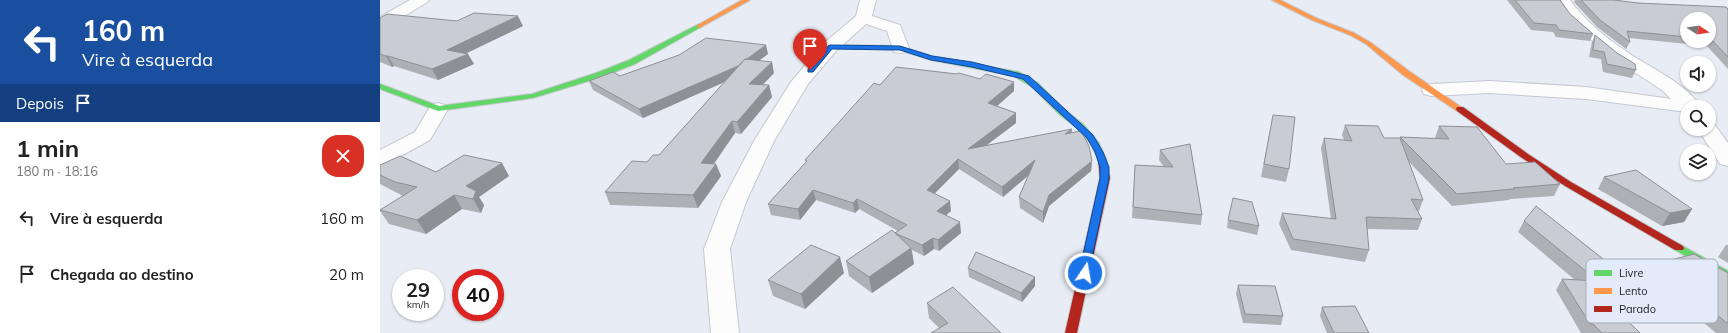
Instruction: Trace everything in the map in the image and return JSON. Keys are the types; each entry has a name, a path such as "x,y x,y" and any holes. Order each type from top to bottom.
{"street":[{"path":"380,24 421,0"},
{"path":"380,86 438,109 533,96 599,75 632,62 747,0"},
{"path":"725,333 717,249 732,209 764,141 800,82 830,47 864,18 868,0"},
{"path":"1275,0 1352,34 1368,43 1406,73 1525,156 1568,184 1698,259"},
{"path":"1562,0 1574,17 1620,55 1669,86 1683,100"},
{"path":"864,18 894,28 900,48"},
{"path":"830,47 900,48 931,58 972,64 1026,78 1090,137 1099,152 1105,167 1105,178 1072,333"},
{"path":"1431,90 1490,87 1571,92 1680,105"},
{"path":"380,158 423,136 438,109"},
{"path":"1713,136 1728,159"},
{"path":"1718,270 1728,276"}],"building":[{"path":"1515,0 1560,0 1570,14 1593,34 1559,30 1556,25 1534,23"},
{"path":"1581,0 1614,0 1638,3 1726,7 1728,9 1728,57 1716,44 1716,12 1680,12 1680,36 1627,31 1630,42 1600,20"},
{"path":"474,13 518,16 447,50 468,54 432,69 380,54 380,18 387,14 457,21"},
{"path":"1595,35 1617,53 1635,64 1636,70 1607,64 1604,52 1593,50"},
{"path":"706,38 766,45 745,59 738,66 639,109 589,81 613,72 620,76 679,55"},
{"path":"745,59 772,62 749,84 769,85 737,122 732,121 701,163 716,164 693,195 605,192 632,161 647,162 653,155 659,155"},
{"path":"896,67 959,73 980,79 986,74 1014,82 988,103 1016,113 968,149 1072,129 1065,134 1081,131 1089,146 1092,161 1049,195 1043,212 1019,197 1035,160 1002,187 958,159 927,190 950,201 937,211 960,222 938,240 933,238 922,245 895,233 907,225 857,199 853,203 813,190 798,209 768,204 874,83 880,85"},
{"path":"1273,115 1295,117 1289,169 1264,164"},
{"path":"1345,125 1378,126 1384,138 1400,138 1423,200 1411,199 1422,219 1366,217 1369,250 1293,239 1282,213 1336,219 1324,138 1352,141"},
{"path":"1439,126 1477,127 1506,164 1535,162 1560,184 1457,194 1400,137 1449,139"},
{"path":"1190,144 1202,215 1133,207 1135,165 1173,167 1160,150"},
{"path":"464,155 502,163 466,186 476,191 473,199 454,195 417,220 380,210 417,187 395,182 380,175 380,165 400,156 436,172"},
{"path":"1636,170 1692,209 1670,213 1604,177"},
{"path":"1233,198 1252,202 1259,226 1228,220"},
{"path":"1536,206 1603,259 1586,259 1586,271 1524,221"},
{"path":"892,230 911,248 869,277 846,261"},
{"path":"811,245 840,257 801,294 768,280"},
{"path":"976,252 1035,277 1021,293 968,268"},
{"path":"1694,254 1703,259 1675,259"},
{"path":"1718,267 1728,273 1727,323 1718,316"},
{"path":"1562,279 1586,280 1586,318"},
{"path":"1238,285 1275,286 1283,316 1245,314"},
{"path":"953,287 1001,333 931,333 948,323 927,303"},
{"path":"1355,306 1369,333 1334,333 1322,307"},
{"path":"1630,323 1640,333 1602,333 1593,324 1590,324"}],"traffic: fast":[{"path":"380,86 438,109 533,96 599,75 632,62 699,26"},
{"path":"830,47 900,48 931,58 1016,74 1035,85 1063,113 1080,126 1095,143 1102,159"},
{"path":"1679,248 1698,259"},
{"path":"1718,270 1728,276"}],"traffic: slow":[{"path":"699,26 747,0"},
{"path":"1275,0 1314,19 1352,34 1368,43 1406,73 1460,109"}],"traffic: jam":[{"path":"1460,109 1525,156 1568,184 1679,248"},
{"path":"1071,333 1105,178 1102,159"}],"route":[{"path":"810,70 830,47 900,48 931,58 950,62 972,64 1016,74 1026,78 1062,112 1080,126 1090,137 1099,152 1105,167 1105,178 1085,273"}]}
